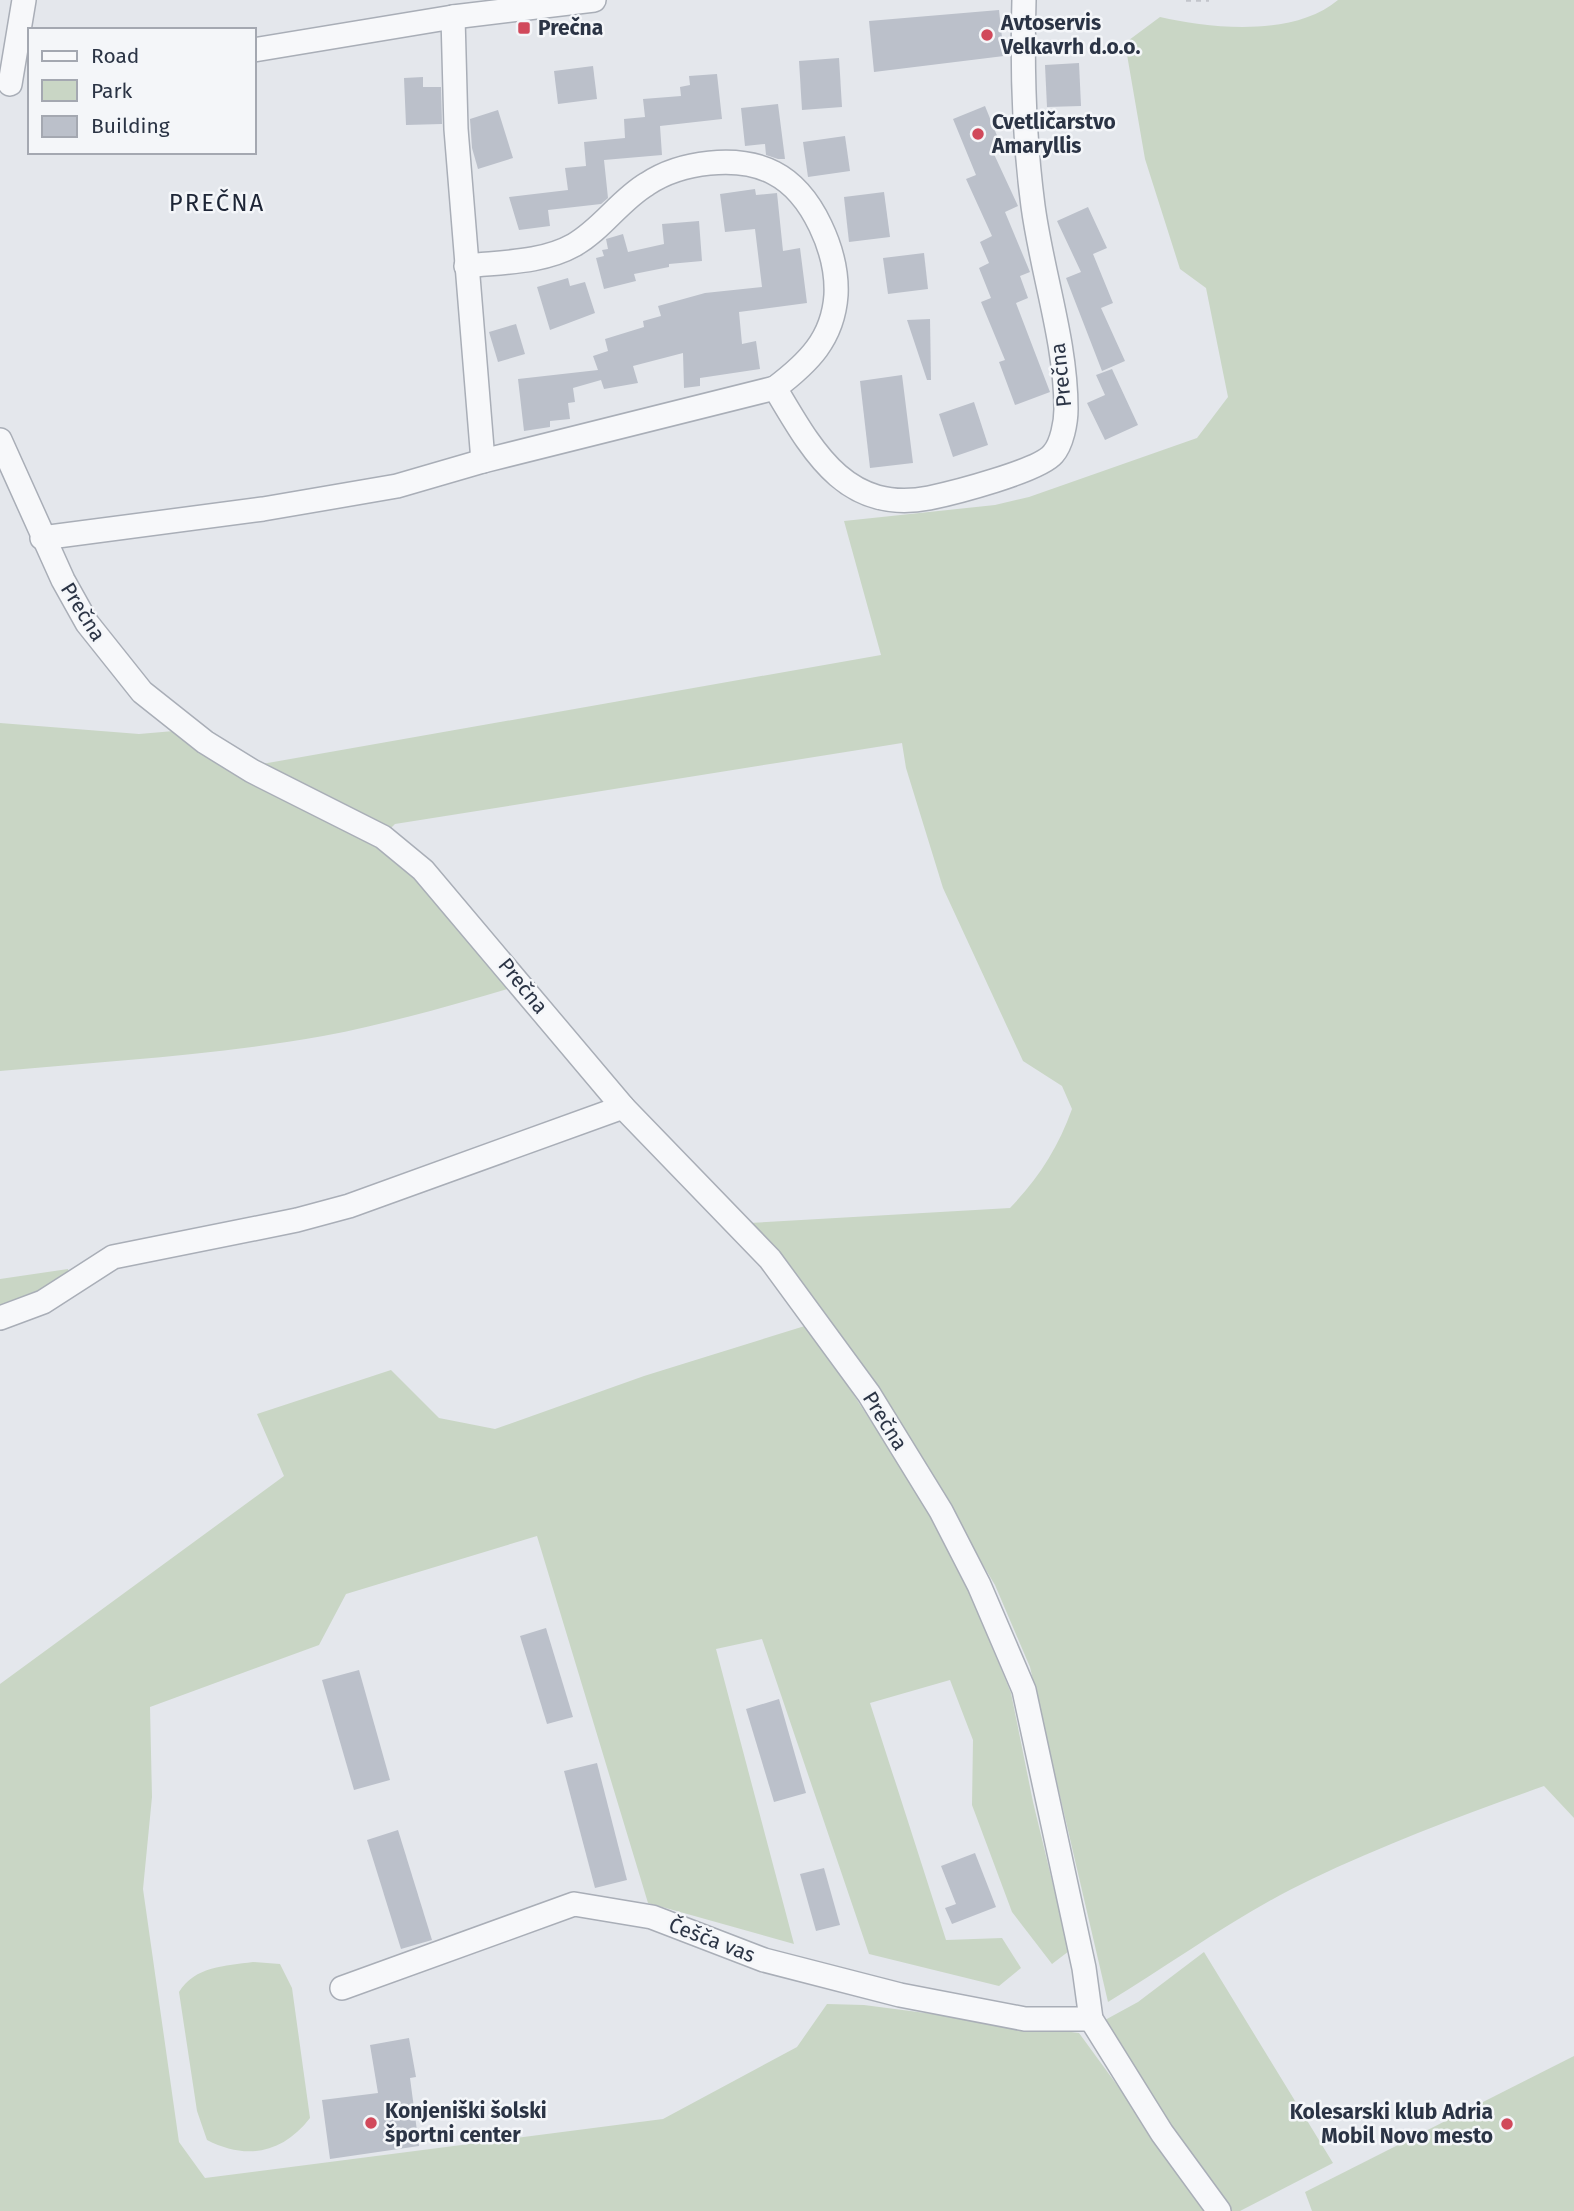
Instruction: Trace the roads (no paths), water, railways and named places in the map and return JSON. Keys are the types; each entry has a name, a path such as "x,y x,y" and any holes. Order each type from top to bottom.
{"street":[{"path":"13,84 24,0"},
{"path":"256,50 453,17 594,0"},
{"name":"Prečna","path":"775,388 826,467 860,492 895,500 927,498 1031,467 1053,455 1062,435 1067,411 1062,365 1032,205 1023,61 1024,0"},
{"path":"453,17 456,129 483,461"},
{"path":"0,62 13,84"},
{"path":"42,538 263,509 397,486 483,461 775,388 807,364 826,337 834,317 836,291 829,246 819,220 792,187 774,172 713,161 684,167 646,184 611,217 573,246 534,259 466,266"},
{"name":"Prečna","path":"0,440 42,538 88,623 142,692 196,735 251,771 383,837 423,870 623,1107 770,1259 869,1394 941,1511 979,1585 1024,1690 1084,1968 1091,2019"},
{"path":"0,1318 43,1302 113,1256 296,1220 349,1206 623,1107"},
{"name":"Češča vas","path":"342,1988 574,1904 652,1917 764,1960 900,1996 1025,2019 1091,2019"},
{"path":"1091,2019 1162,2133 1219,2211"}],"place":[{"name":"Prečna","path":"524,28"},
{"name":"Avtoservis Velkavrh d.o.o.","path":"987,35"},
{"name":"Cvetličarstvo Amaryllis","path":"978,134"},
{"name":"Konjeniški šolski športni center","path":"371,2123"},
{"name":"Kolesarski klub Adria Mobil Novo mesto","path":"1507,2124"}],"district":[{"name":"PREČNA","path":"217,203"}]}
